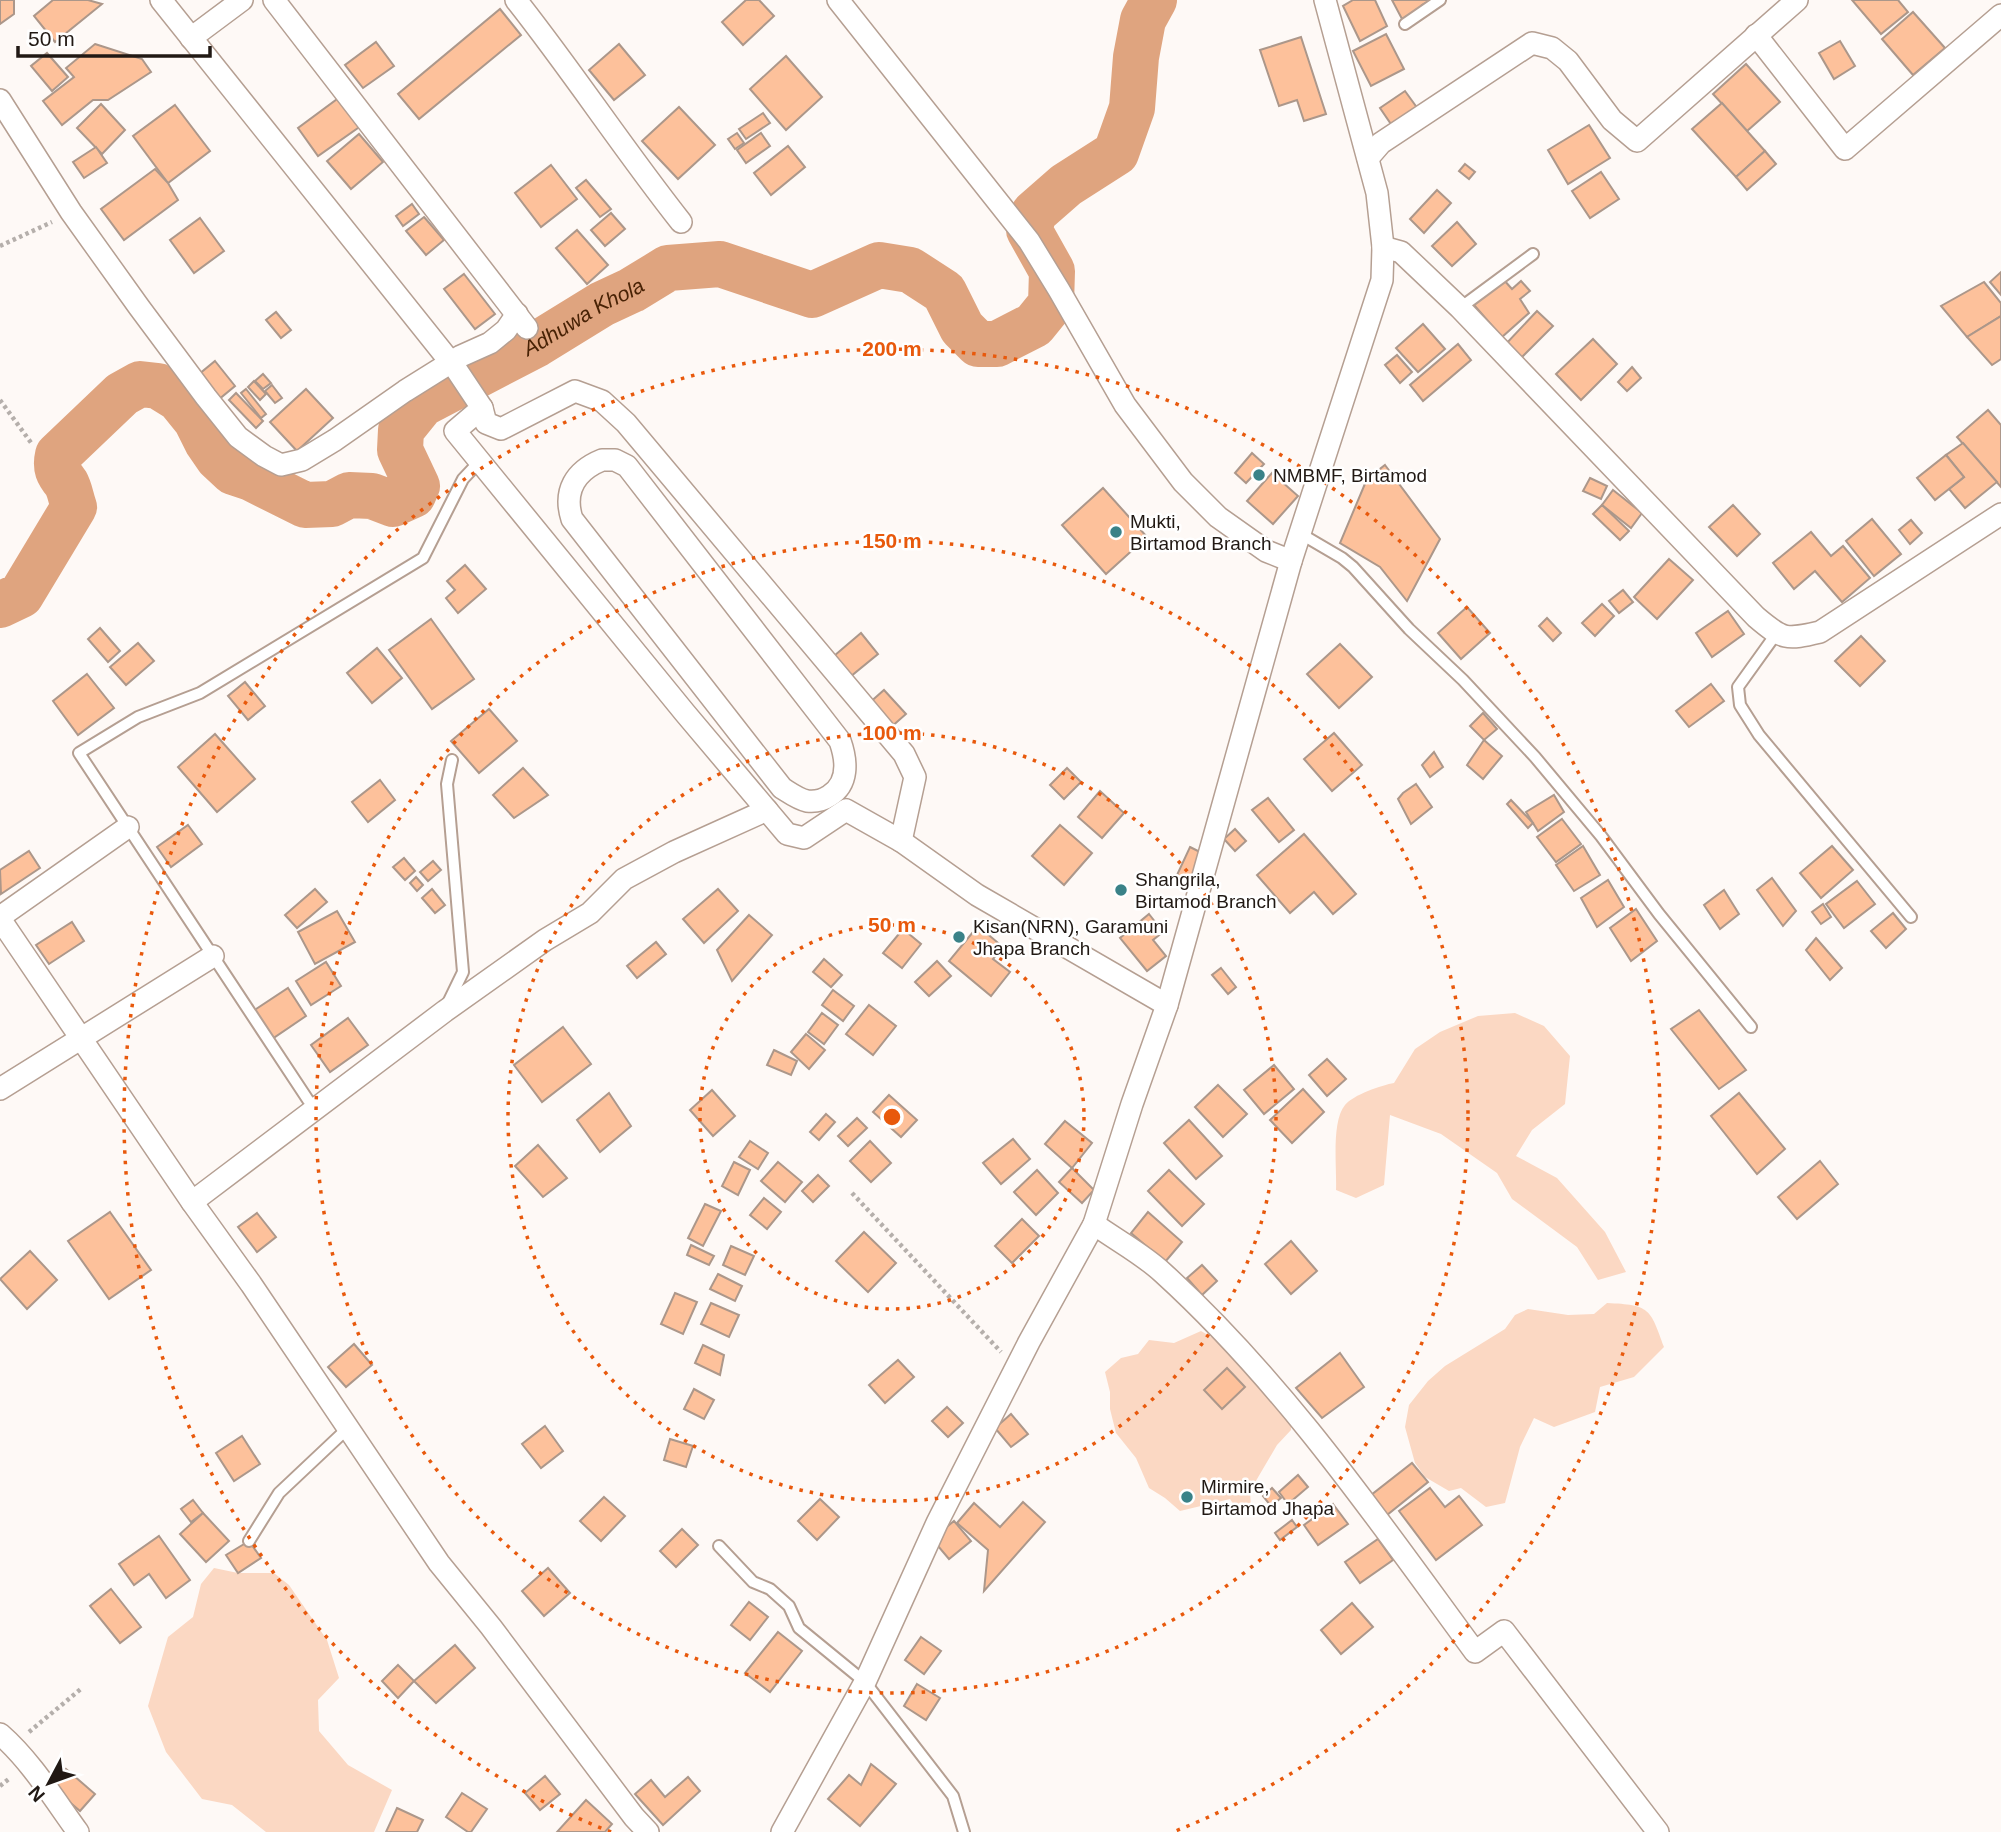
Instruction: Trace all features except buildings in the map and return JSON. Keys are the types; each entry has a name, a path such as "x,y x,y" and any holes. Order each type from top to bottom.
{"street":[{"path":"161,0 454,366 479,404 486,424 501,429 575,391 601,401 626,423 904,754 915,777 901,841"},
{"path":"191,38 242,0"},
{"path":"0,100 71,212 238,437 281,465 302,460 405,391 454,366 522,321 274,0"},
{"path":"516,0 681,222"},
{"path":"838,0 1028,241 1059,289 1125,405 1183,482 1218,517 1266,551 1291,561"},
{"path":"782,1832 865,1682 937,1523 1016,1368 1094,1224 1167,1004 1291,561 1382,280 1383,247 1377,193 1325,0"},
{"path":"1368,158 1381,143 1532,43 1552,48 1568,61 1612,120 1637,141 1797,0"},
{"path":"1756,35 1845,149 2001,15"},
{"path":"1383,247 1401,252 1460,307 1756,617 1776,634 1798,637 1820,632 2001,514"},
{"path":"479,404 455,431 685,713 788,834 804,838 846,810 901,841 977,895 1167,1004"},
{"path":"602,460 615,460 627,466 840,741 845,775 838,789 821,800 808,801 782,788 572,519 569,496 579,474 589,465 602,460"},
{"path":"192,1202 445,1011 545,940 590,913 624,879 674,852 767,810"},
{"path":"128,827 0,918 439,1563 648,1832"},
{"path":"0,1089 213,956"},
{"path":"1094,1224 1161,1271 1233,1343 1291,1407 1475,1652 1504,1631 1658,1832"},
{"path":"6,1740 78,1832"}],"lane":[{"path":"1405,24 1440,0"},
{"path":"1460,307 1533,254"},
{"path":"316,1108 308,1100 79,753 138,718 200,693 423,558 463,480 480,461"},
{"path":"1301,534 1353,567 1409,629 1463,680 1535,757 1601,836 1659,914 1751,1027"},
{"path":"1776,634 1738,687 1740,705 1759,735 1911,917"},
{"path":"445,1011 463,972 447,784 452,760"},
{"path":"249,1541 279,1493 348,1429"},
{"path":"719,1546 752,1582 770,1589 789,1606 799,1628 865,1682 953,1796 964,1832"}],"path":[{"path":"0,246 71,212"},
{"path":"0,400 32,444"},
{"path":"852,1194 1016,1368"},
{"path":"6,1740 82,1688"}],"shaded area":[{"path":"1515,1013 1544,1026 1570,1056 1565,1104 1532,1130 1516,1156 1557,1178 1605,1232 1626,1272 1598,1280 1577,1247 1512,1199 1497,1173 1441,1134 1390,1115 1384,1185 1356,1198 1336,1190 1336,1134 1341,1113 1349,1101 1375,1088 1394,1083 1415,1049 1440,1032 1478,1016"},
{"path":"1607,1303 1632,1305 1646,1311 1655,1324 1664,1347 1634,1377 1600,1387 1595,1412 1554,1427 1534,1418 1520,1447 1505,1503 1486,1507 1461,1488 1449,1491 1425,1477 1415,1463 1405,1427 1409,1405 1428,1381 1445,1366 1505,1329 1515,1315 1528,1309 1568,1315 1594,1314"},
{"path":"1201,1331 1220,1342 1291,1407 1291,1430 1277,1445 1250,1491 1251,1508 1236,1508 1230,1499 1180,1511 1149,1488 1136,1458 1116,1433 1105,1372 1121,1358 1138,1354 1149,1340 1174,1343"},
{"path":"214,1568 238,1573 274,1573 289,1585 327,1640 339,1678 318,1700 319,1731 348,1765 392,1790 374,1832 266,1832 232,1805 202,1799 166,1752 148,1706 168,1637 193,1617 201,1584"}],"waterway":[{"name":"Adhuwa Khola","path":"0,605 21,595 74,507 58,470 58,455 122,394 140,384 158,386 179,399 196,420 218,458 233,472 305,505 332,504 349,495 372,496 393,504 413,495 417,486 400,450 401,430 422,404 537,344 668,268 720,264 812,295 879,265 910,270 944,292 962,328 978,344 997,344 1034,325 1051,304 1052,271 1029,230 1034,213 1066,185 1116,153 1132,108 1136,57 1143,20 1154,0"}],"place":[{"name":"NMBMF, Birtamod","path":"1259,475"},
{"name":"Mukti, Birtamod Branch","path":"1116,532"},
{"name":"Shangrila, Birtamod Branch","path":"1121,890"},
{"name":"Kisan(NRN), Garamuni Jhapa Branch","path":"959,937"},
{"name":"Mirmire, Birtamod Jhapa","path":"1187,1497"}]}
